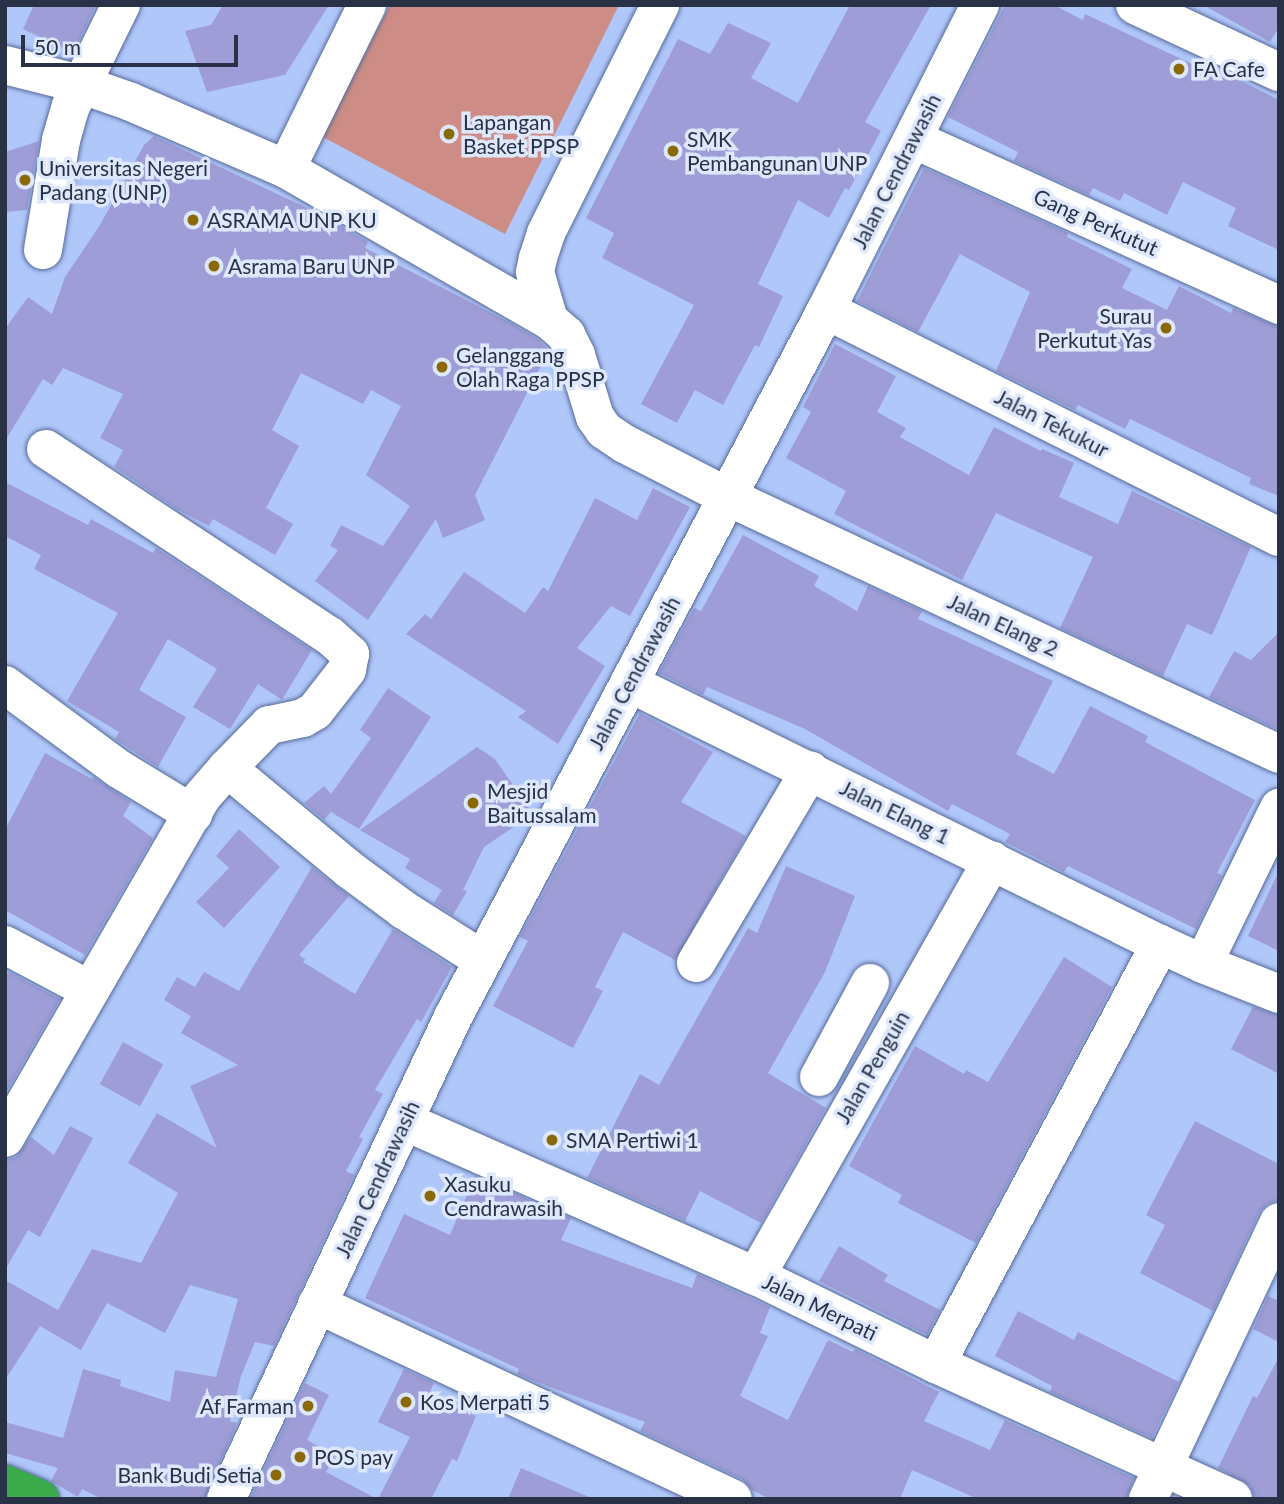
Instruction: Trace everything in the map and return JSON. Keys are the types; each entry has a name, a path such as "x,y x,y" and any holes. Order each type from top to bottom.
{"highway":[{"path":"5,1483 40,1499"}],"street":[{"path":"43,250 61,140 80,84 121,5"},
{"path":"286,169 367,5"},
{"path":"549,320 535,272 546,233 660,5"},
{"name":"Jalan Cendrawasih","path":"226,1499 483,960 825,310 980,5"},
{"path":"1135,5 1279,72"},
{"path":"5,65 80,84 131,102 286,169 549,320"},
{"name":"Gang Perkutut","path":"912,139 1279,305"},
{"name":"Jalan Tekukur","path":"825,310 1279,537"},
{"name":"Jalan Elang 2","path":"549,320 566,335 576,355 582,383 595,416 604,430 664,465 726,496 1279,754"},
{"path":"5,1138 201,798 269,725 303,718 315,711 347,670 350,654 330,636 46,449"},
{"name":"Jalan Elang 1","path":"629,683 1160,944 1279,994"},
{"path":"5,685 119,769 193,814"},
{"path":"227,768 350,870 404,910 483,960"},
{"path":"696,963 810,770"},
{"path":"1203,964 1279,808"},
{"name":"Jalan Penguin","path":"756,1276 878,1056 992,860"},
{"path":"936,1364 1160,944"},
{"path":"5,945 89,990"},
{"path":"819,1077 870,983"},
{"path":"841,1035 878,1056"},
{"name":"Jalan Merpati","path":"404,1121 756,1276 936,1364 1155,1482 1233,1499"},
{"path":"1155,1482 1279,1223"},
{"path":"317,1304 733,1499"}],"shaded area":[{"path":"390,5 619,5 505,234 321,136"}],"building":[{"path":"34,5 96,5 73,53 23,29"},
{"path":"223,5 329,5 285,75 207,92 185,31 211,25"},
{"path":"850,5 931,5 865,122 881,131 849,190 845,188 829,218 798,200 758,284 783,296 759,347 755,345 723,405 695,390 677,423 641,404 694,305 602,258 614,233 586,218 678,39 710,54 728,23 771,43 751,78 798,103"},
{"path":"1005,5 1054,5 1083,20 1085,14 1205,70 1208,64 1279,100 1279,250 1228,226 1236,208 1183,182 1167,215 1124,193 1120,201 1093,188 1089,195 1014,161 1018,152 948,117"},
{"path":"1203,5 1279,5 1279,27 1270,42"},
{"path":"154,136 324,216 368,242 365,248 507,321 536,338 549,350 475,495 485,520 443,538 436,519 368,620 315,581 338,550 330,546 341,525 383,546 410,506 366,475 401,406 371,390 363,404 301,373 272,430 299,446 266,508 293,524 275,555 213,519 209,526 178,510 114,467 123,450 100,438 123,394 63,368 52,385 43,379 5,441 5,329 28,297 52,314 65,277 100,225 144,145"},
{"path":"39,141 27,210 5,212 5,152"},
{"path":"924,168 1068,233 1067,237 1132,269 1122,288 1167,310 1179,286 1231,313 1233,308 1279,327 1279,496 1249,484 1251,478 1130,419 1125,429 1078,405 1075,410 996,371 1030,292 960,254 918,332 857,301"},
{"path":"835,344 896,376 877,412 906,428 900,437 969,475 994,427 1041,451 1042,449 1074,463 1059,497 1118,524 1132,491 1251,547 1212,635 1187,624 1163,676 1060,628 1093,557 996,513 962,580 834,514 846,491 786,458 811,412 803,407"},
{"path":"5,482 88,525 91,519 153,553 156,548 312,650 282,700 258,684 230,729 193,707 217,669 168,639 139,690 186,717 158,767 115,739 119,732 67,701 118,613 34,569 41,555 5,536"},
{"path":"653,488 690,507 630,616 611,606 577,648 605,666 558,744 518,717 526,711 406,634 425,614 431,619 464,572 525,613 543,587 548,591 595,498 637,520"},
{"path":"743,535 819,576 814,586 857,611 868,586 922,611 918,619 1053,681 1016,754 1054,774 1090,706 1148,736 1145,742 1255,800 1217,873 1222,875 1196,929 1068,866 1064,872 1005,842 1010,834 952,804 948,811 805,729 707,687 703,695 659,673 694,608 701,611"},
{"path":"1279,632 1279,730 1209,697 1234,651 1251,660"},
{"path":"388,688 431,717 359,829 331,812 324,820 304,803 324,786 331,794 371,738 360,730"},
{"path":"640,713 713,752 681,802 746,836 675,960 623,932 595,987 603,991 573,1048 493,1006 528,941 520,937"},
{"path":"477,747 495,759 533,814 484,847 463,890 467,891 453,915 434,903 442,890 405,868 410,859 360,830"},
{"path":"45,753 92,779 93,777 131,802 123,816 153,838 85,955 5,910 5,830"},
{"path":"239,829 280,867 224,928 196,902 229,868 216,856"},
{"path":"786,866 855,896 825,972 768,1073 826,1108 761,1223 700,1191 685,1221 587,1178 640,1074 659,1085 748,928 757,933"},
{"path":"312,867 349,896 299,955 305,959 303,962 355,994 393,929 452,967 421,1022 417,1019 375,1090 383,1094 359,1137 363,1139 346,1171 354,1175 274,1346 255,1342 241,1376 230,1421 237,1423 204,1499 102,1499 82,1489 78,1497 51,1481 58,1468 5,1453 5,1422 63,1438 83,1369 121,1380 120,1386 170,1402 175,1370 216,1377 238,1299 190,1285 165,1333 107,1303 81,1350 40,1326 5,1380 5,1280 58,1310 92,1249 141,1263 178,1193 128,1163 157,1113 217,1148 190,1086 238,1065 181,1033 191,1016 164,1000 177,977 195,987 204,972 239,991"},
{"path":"1279,871 1279,951 1248,936"},
{"path":"1064,957 1112,987 976,1243 898,1203 902,1195 849,1166 915,1046 964,1074 966,1070 988,1082"},
{"path":"9,972 60,999 5,1094 5,978"},
{"path":"1253,1007 1279,1015 1279,1074 1231,1049"},
{"path":"123,1042 163,1064 140,1106 100,1084"},
{"path":"1195,1121 1279,1164 1279,1200 1267,1204 1259,1213 1213,1311 1140,1273 1165,1225 1146,1215"},
{"path":"70,1126 93,1138 40,1237 28,1230 5,1270 5,1160 16,1157 31,1137 54,1155"},
{"path":"475,1176 571,1218 561,1240 692,1288 697,1274 770,1307 760,1333 768,1336 740,1396 788,1420 828,1340 853,1352 855,1349 939,1392 924,1421 990,1450 1005,1420 1134,1478 1126,1499 978,1499 912,1470 900,1499 770,1499 752,1490 742,1479 640,1431 645,1422 517,1374 519,1369 365,1298 404,1214 450,1235"},
{"path":"839,1246 888,1275 884,1281 940,1310 927,1335 819,1281"},
{"path":"1268,1296 1279,1301 1279,1342 1253,1329"},
{"path":"1018,1311 1074,1340 1078,1332 1179,1382 1152,1438 1050,1392 1052,1386 995,1356"},
{"path":"1279,1357 1279,1499 1255,1499 1250,1486 1218,1468 1253,1396 1257,1398"},
{"path":"404,1369 434,1383 428,1396 476,1416 457,1461 452,1459 431,1499 378,1499 410,1437 378,1422"},
{"path":"305,1383 329,1395 307,1440 335,1456 326,1472 377,1499 250,1499"},
{"path":"521,1468 594,1499 508,1499"}],"place":[{"name":"FA Cafe","path":"1179,69"},
{"name":"Lapangan Basket PPSP","path":"449,134"},
{"name":"SMK Pembangunan UNP","path":"673,151"},
{"name":"Universitas Negeri Padang (UNP)","path":"25,180"},
{"name":"ASRAMA UNP KU","path":"193,220"},
{"name":"Asrama Baru UNP","path":"214,266"},
{"name":"Surau Perkutut Yas","path":"1166,328"},
{"name":"Gelanggang Olah Raga PPSP","path":"442,367"},
{"name":"Mesjid Baitussalam","path":"473,803"},
{"name":"SMA Pertiwi 1","path":"552,1140"},
{"name":"Xasuku Cendrawasih","path":"430,1196"},
{"name":"Kos Merpati 5","path":"406,1402"},
{"name":"Af Farman","path":"308,1406"},
{"name":"POS pay","path":"300,1457"},
{"name":"Bank Budi Setia","path":"276,1475"}]}
